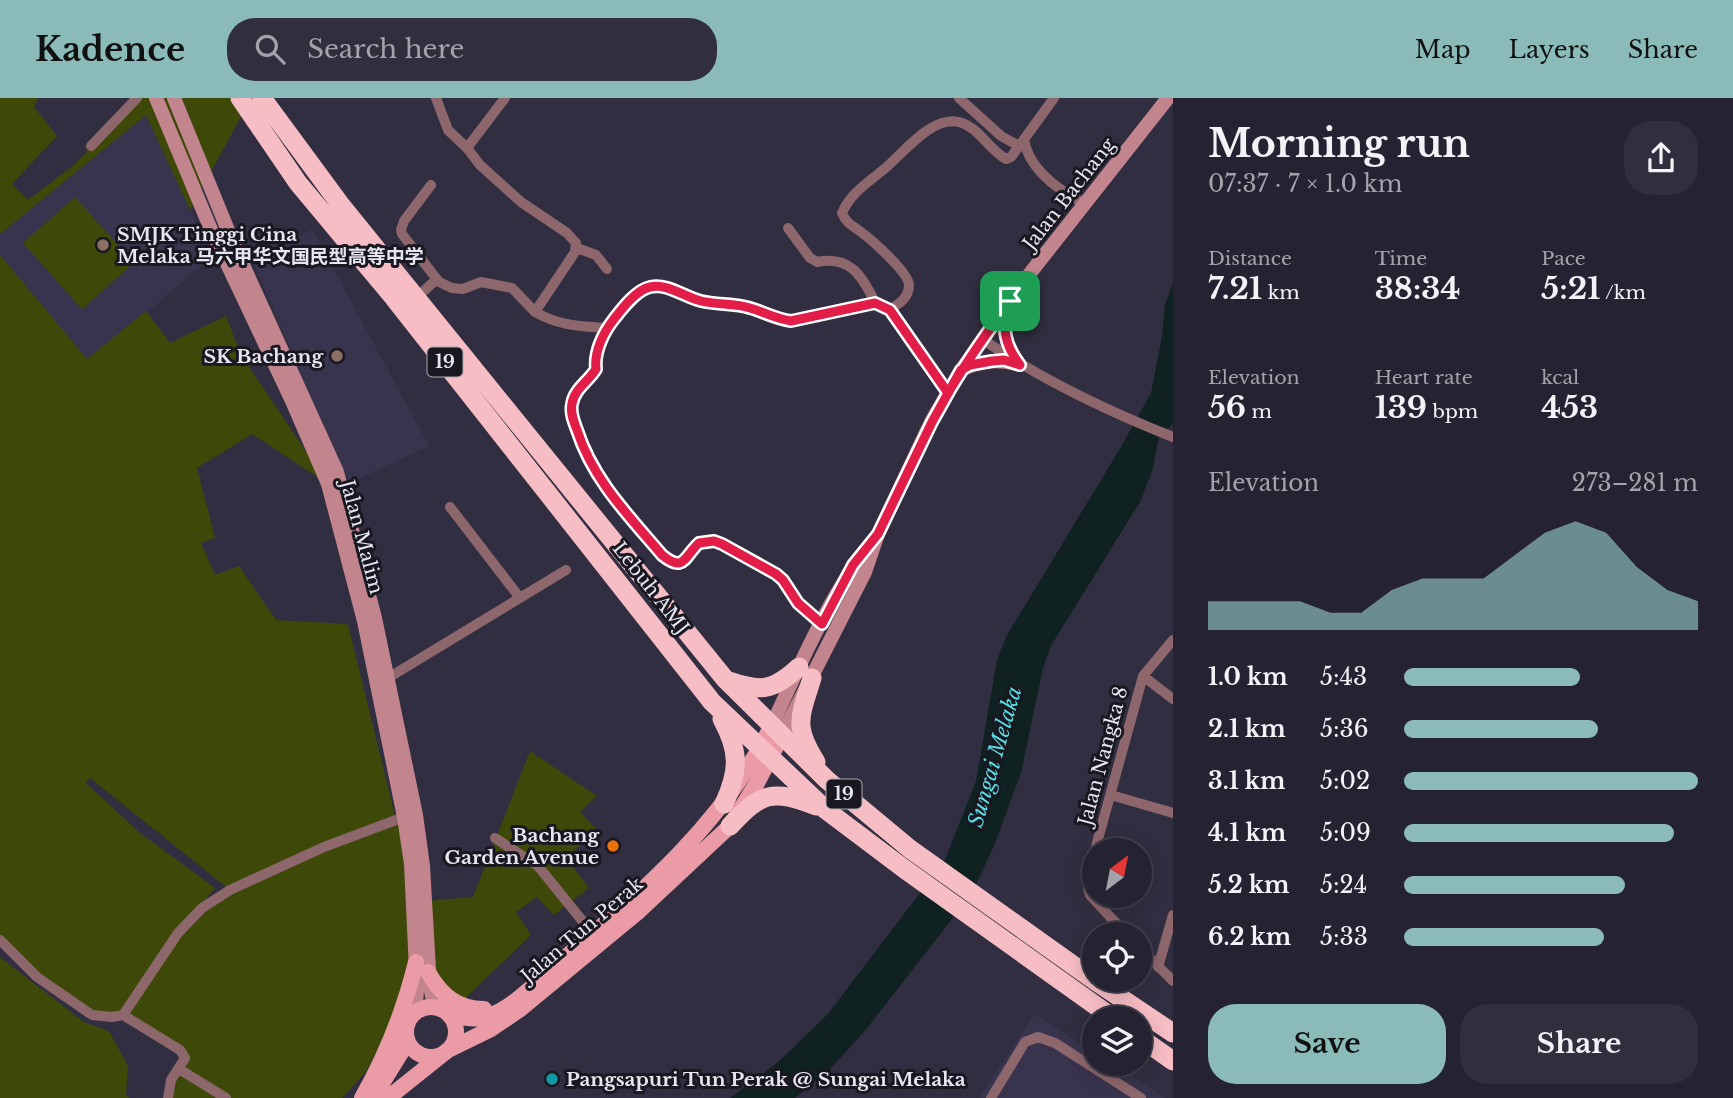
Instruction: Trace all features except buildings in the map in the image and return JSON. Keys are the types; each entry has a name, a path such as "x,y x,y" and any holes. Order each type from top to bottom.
{"highway":[{"name":"Lebuh AMJ","path":"240,98 298,183 394,298 712,702 826,810 899,866 1082,973"},
{"name":"Lebuh AMJ","path":"262,98 332,194 724,679 827,780 1097,1006"},
{"path":"724,679 762,689 806,673 801,733 827,780"},
{"path":"712,702 732,739 736,755 733,785 724,804"},
{"path":"730,826 752,803 772,795 797,799 826,810"},
{"name":"Lebuh AMJ","path":"1112,992 1173,1034"},
{"path":"1152,1046 1173,1060"}],"main road":[{"name":"Jalan Malim","path":"156,98 212,232 298,413 328,484 364,621 404,817 422,967 432,996 443,1010"},
{"name":"Jalan Malim","path":"174,98 230,236 337,471 353,529 388,677 424,866 422,967 412,1015"},
{"name":"Jalan Bachang","path":"776,732 806,673 865,572 878,534 961,370 1010,301 1168,98"},
{"path":"1010,301 1004,324 1005,336 1012,355 1020,365"},
{"path":"961,370 970,365 992,361 1004,360 1020,365"},
{"name":"Jalan Bachang","path":"806,673 822,624 853,565 878,534"},
{"path":"765,754 776,732"},
{"name":"Jalan Tun Perak","path":"443,1010 467,1019 483,1018 504,1009 593,934 674,860 765,754"},
{"name":"Jalan Tun Perak","path":"388,1098 448,1050 491,1029 519,1010 657,894 730,826 765,754"},
{"path":"362,1098 392,1042 408,995 422,967 436,985 458,1005 485,1009 513,1001"},
{"path":"373,1098 402,1051 407,1022 412,1015 423,1008 443,1010 454,1022 456,1030 453,1044 436,1056 421,1055 414,1051 406,1037"}],"street":[{"path":"91,146 137,98"},
{"path":"436,98 449,130 497,181 521,202 572,238 577,248 596,255 607,269"},
{"path":"467,148 505,98"},
{"path":"959,98 1001,136 1021,143 1040,172 1058,188 1085,204"},
{"path":"890,310 904,300 909,281 896,265 844,218 842,213 847,202 904,148 941,123 958,121 965,124 1006,159 1011,157 1054,98"},
{"path":"431,185 401,225 401,230 437,279 452,288 463,289 481,282 512,288 535,312 557,324 607,328"},
{"path":"788,228 810,258 817,262 830,259 852,267 864,280 875,303"},
{"path":"535,312 577,248"},
{"path":"416,297 437,279"},
{"path":"822,624 798,603 776,574 722,544 706,540 699,543 685,561 679,564 668,560 595,474 583,449 571,405 580,386 590,379 596,369 597,349 607,328 636,295 648,287 670,289 698,301 723,306 748,307 779,320 791,321 875,303 890,310 948,393"},
{"path":"982,339 1020,365 1081,398 1173,437"},
{"path":"450,507 520,598"},
{"path":"388,677 566,570"},
{"name":"Jalan Nangka 8","path":"1098,838 1143,676 1173,640"},
{"path":"1143,676 1173,699"},
{"path":"1111,795 1173,813"},
{"path":"123,1015 178,933 202,908 230,890 324,847 404,817"},
{"path":"495,838 538,866 593,934"},
{"name":"Jalan Nangka 8","path":"1102,908 1115,922"},
{"path":"1158,967 1173,915"},
{"path":"0,940 37,977 92,1015 123,1015 180,1050 185,1058 171,1080 168,1098"},
{"path":"1152,961 1173,981"},
{"path":"991,1098 1025,1042 1038,1037 1055,1043 1142,1098"},
{"path":"179,1069 226,1098"}],"shaded area":[{"name":"SMJK Tinggi Cina Melaka 马六甲华文国民型高等中学","path":"146,114 212,256 88,364 0,255 0,234"},
{"name":"SK Bachang","path":"312,229 429,446 348,484 255,267"},
{"path":"1035,1014 1082,1044 1082,1076 1132,1076 1166,1098 979,1098"}],"green space":[{"path":"0,98 38,98 34,107 57,136 12,184 28,200 75,164 138,98 234,98 243,113 190,210 146,115 0,234"},
{"path":"75,197 134,263 82,309 23,243"},
{"path":"0,255 87,359 146,311 170,343 226,316 241,355 328,484 252,434 197,468 215,538 201,543 215,575 239,566 276,620 348,624 396,820 426,901 473,897 530,751 597,796 580,812 599,832 565,857 589,888 554,915 537,897 516,912 531,935 458,1005 416,982 365,1073 342,1098 172,1098 179,1069 180,1050 123,1015 92,1015 0,941","holes":["90,778 230,890 193,915 215,888 140,833 86,783"]},
{"path":"0,957 84,1022 109,1031 128,1066 126,1095 130,1098 0,1098"}],"water":[{"name":"Sungai Melaka","path":"1173,284 1173,424 1159,436 1153,469 1140,502 1052,644 1043,668 1021,773 994,846 977,882 949,923 864,1032 831,1068 795,1098 730,1098 777,1063 827,1015 945,860 976,781 997,660 1007,635 1151,393 1165,304"}],"place":[{"name":"SMJK Tinggi Cina Melaka 马六甲华文国民型高等中学","path":"103,245"},
{"name":"SK Bachang","path":"337,356"},
{"name":"Bachang Garden Avenue","path":"613,846"},
{"name":"Pangsapuri Tun Perak @ Sungai Melaka","path":"552,1079"}],"route":[{"path":"1010,301 961,370 948,393 890,310 875,303 791,321 779,320 748,307 723,306 698,301 659,286 648,287 636,295 607,328 597,349 596,369 590,379 580,386 571,405 572,416 595,474 662,555 674,564 679,564 685,561 699,543 706,540 722,544 776,574 805,611 822,624 853,565 878,534 932,422 961,370 970,365 992,361 1004,360 1020,365 1012,355 1005,336 1005,314 1010,301"}]}
